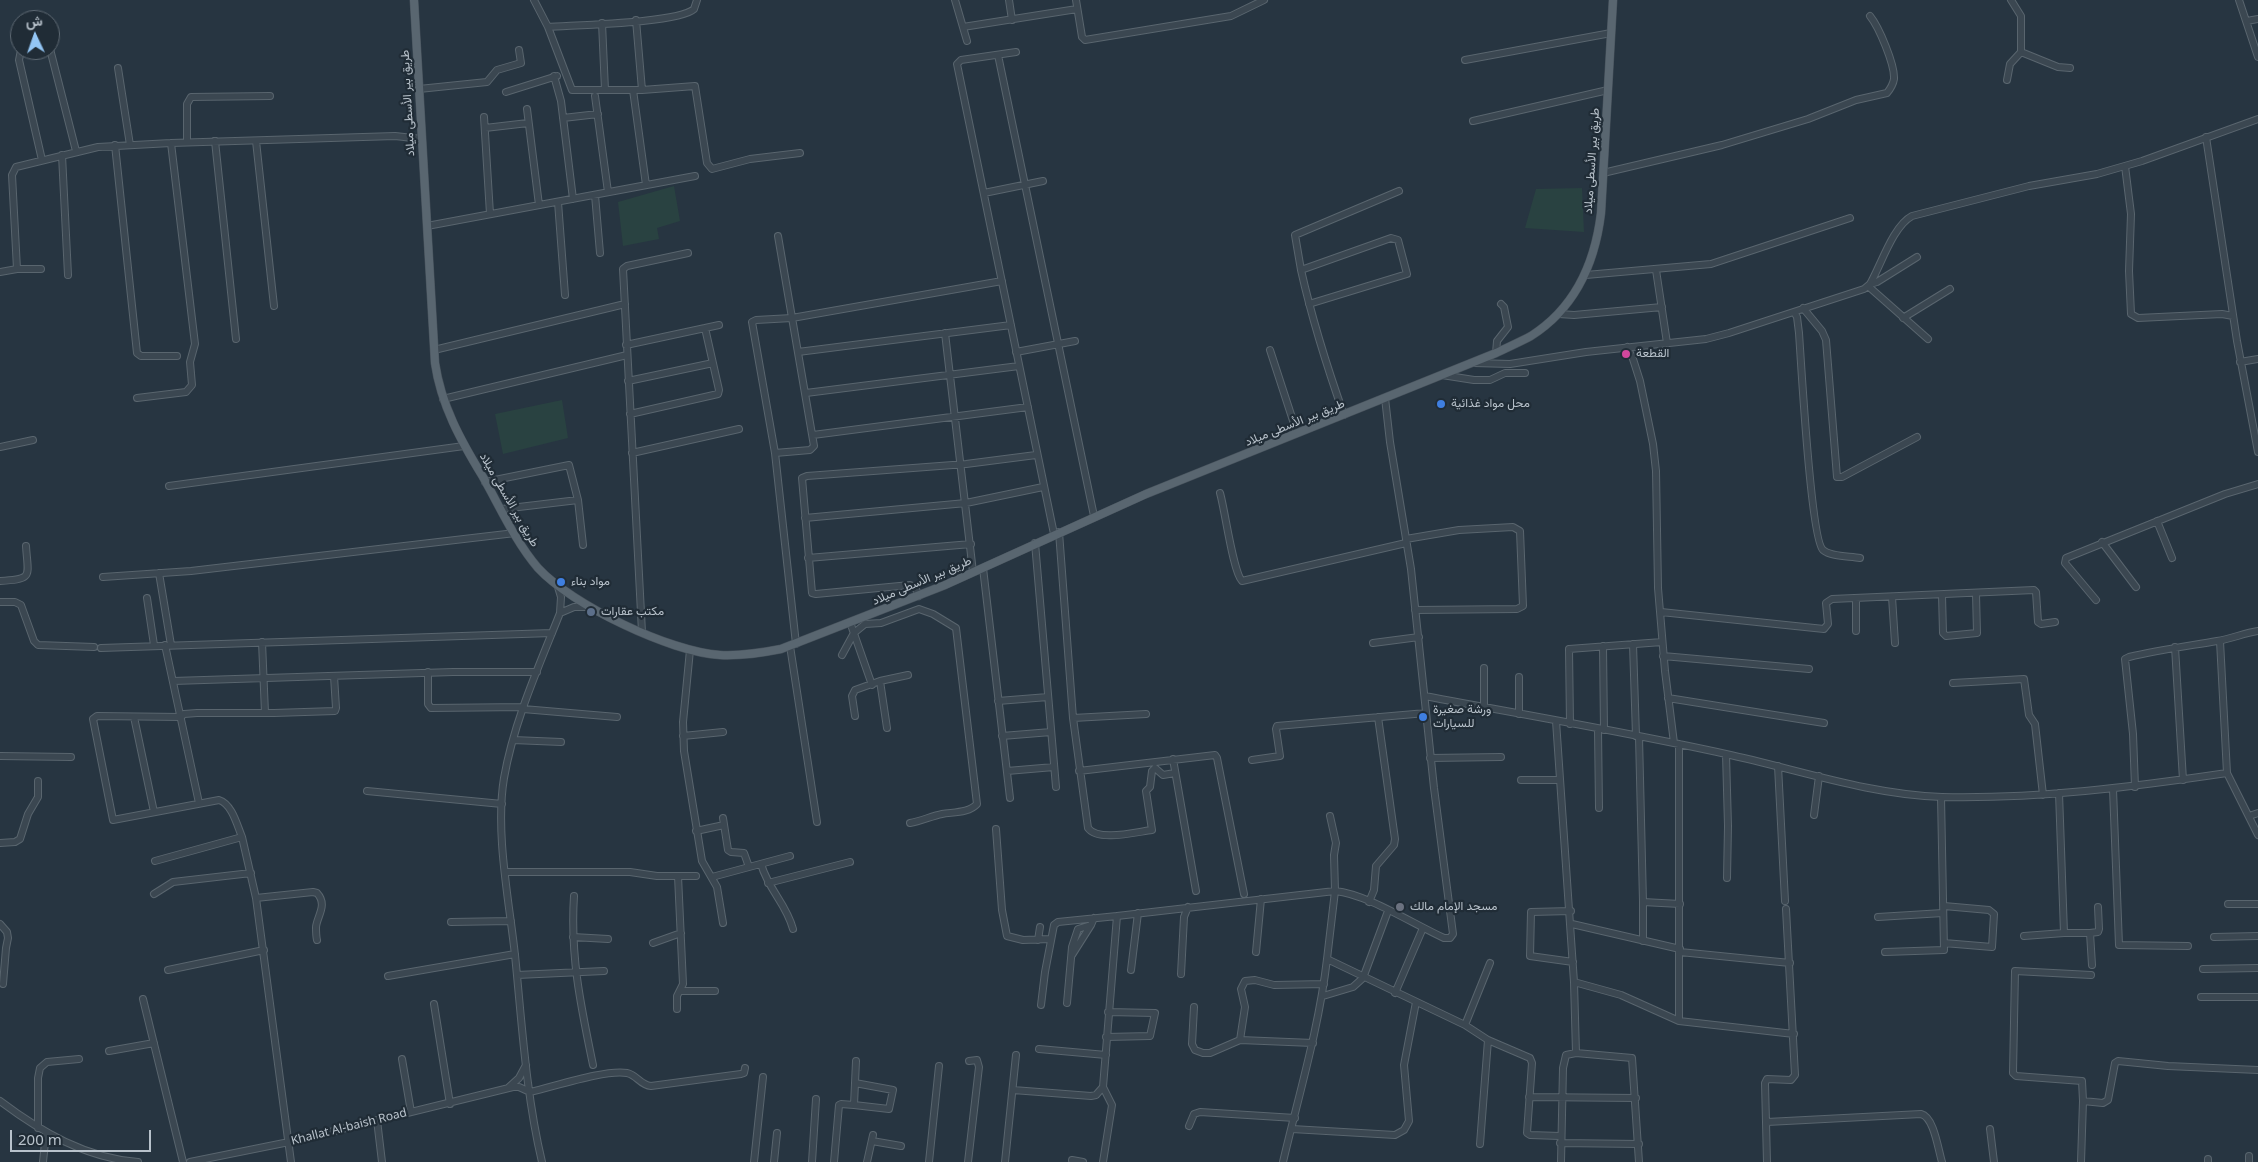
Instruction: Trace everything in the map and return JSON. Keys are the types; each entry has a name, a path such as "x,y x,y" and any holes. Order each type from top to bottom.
{"main road":[{"name":"طريق بير الأسطى ميلاد","path":"414,0 434,350 437,375 443,399 464,446 530,558 558,587 590,607 642,632 690,650 720,655 768,652 793,645 919,596 1094,516 1472,363 1531,336 1559,314 1586,275 1599,230 1613,0"}],"street":[{"path":"534,0 548,27 570,89 575,91 642,90 696,86 707,163 712,169 750,159 800,153"},
{"path":"548,27 688,14 694,9 697,0"},
{"path":"955,0 967,41"},
{"path":"1009,0 1012,20"},
{"path":"1076,0 1082,38 1085,40 1225,17 1241,12 1264,0"},
{"path":"2007,80 2010,64 2021,52 2021,16 2011,0"},
{"path":"2239,0 2258,57"},
{"path":"963,27 1077,9"},
{"path":"1603,173 1722,145 1808,119 1856,100 1887,93 1893,83 1894,72 1886,48 1870,16"},
{"path":"2247,21 2258,19"},
{"path":"636,20 642,90"},
{"path":"602,23 605,90"},
{"path":"1465,60 1611,33"},
{"path":"419,89 488,81 497,70 521,63 519,50"},
{"path":"1016,52 961,60 957,64 1028,407 1036,455 1056,533 1073,718 1088,828 1094,834 1102,835 1152,830 1146,791 1150,787 1152,771 1155,768 1163,775 1175,773"},
{"path":"2021,52 2058,67 2070,68"},
{"path":"998,55 1094,516"},
{"path":"19,60 42,160"},
{"path":"53,60 76,151"},
{"path":"118,68 130,145"},
{"path":"506,92 556,76 573,199"},
{"path":"633,90 646,185"},
{"path":"1472,121 1608,90"},
{"path":"187,142 187,104 191,97 270,96"},
{"path":"595,96 608,192"},
{"path":"527,109 539,205"},
{"path":"563,118 598,114"},
{"path":"484,118 490,214"},
{"path":"1869,285 1897,231 1912,216 2054,180 2097,174 2177,150 2206,137 2258,119"},
{"path":"485,128 528,122"},
{"path":"17,269 12,172 16,167 76,151 114,145 395,136 422,139"},
{"path":"2206,137 2240,362 2258,452"},
{"path":"216,141 236,339"},
{"path":"256,141 274,306"},
{"path":"137,398 186,392 192,385 190,362 195,344 170,143"},
{"path":"114,145 137,353 141,356 177,356"},
{"path":"62,155 68,275"},
{"path":"2124,166 2131,214 2131,314 2138,318 2222,314 2233,316"},
{"path":"427,226 695,176"},
{"path":"984,193 1044,181"},
{"path":"1344,415 1323,356 1301,270 1295,235 1399,192"},
{"path":"595,195 600,253"},
{"path":"558,202 565,294"},
{"path":"1586,275 1711,264 1850,218"},
{"path":"775,453 812,449 814,446 778,236"},
{"path":"1301,270 1394,238 1398,240 1408,270 1405,276 1309,304"},
{"path":"642,632 626,345 624,267 688,253"},
{"path":"1472,363 1510,364 1729,333 1877,282 1917,257"},
{"path":"0,272 17,269 41,269"},
{"path":"1656,270 1667,343"},
{"path":"817,822 793,645 775,453 752,324 756,320 792,318 1002,281"},
{"path":"1869,285 1928,339"},
{"path":"1903,318 1950,289"},
{"path":"434,350 624,304"},
{"path":"1496,353 1497,341 1508,326 1504,308 1501,304"},
{"path":"1559,314 1574,315 1662,307"},
{"path":"1803,308 1822,331 1826,340 1837,476 1842,477 1918,436"},
{"path":"1794,312 1797,317 1799,333 1813,516 1821,547 1824,551 1832,554 1860,558"},
{"path":"626,345 719,325"},
{"path":"798,352 1011,325"},
{"path":"630,414 716,395 719,390 705,328"},
{"path":"946,333 973,572"},
{"path":"1016,352 1075,340"},
{"path":"1626,347 1633,359 1640,381 1653,444 1662,642 1668,698 1677,743 1680,904 1679,1021"},
{"path":"1270,350 1297,433"},
{"path":"443,399 627,355"},
{"path":"2240,362 2258,360"},
{"path":"628,381 713,363"},
{"path":"806,393 1019,366"},
{"path":"1442,375 1474,380 1490,380 1504,373 1525,373"},
{"path":"1041,1005 1050,939 1053,927 1058,922 1093,921 1188,907 1335,891 1351,894 1444,938 1450,938 1453,934 1430,758 1419,637 1385,398"},
{"path":"813,435 1028,407"},
{"path":"632,453 739,429"},
{"path":"0,447 33,440"},
{"path":"168,486 464,446"},
{"path":"919,596 915,587 910,585 814,594 811,591 804,518 802,481 804,476 961,464 1036,455"},
{"path":"485,482 567,464 571,467 578,500 583,545"},
{"path":"2096,600 2065,563 2069,556 2258,484"},
{"path":"804,518 966,503 1044,487"},
{"path":"1220,493 1235,563 1242,581 1459,530 1513,527 1520,531 1522,606 1517,609 1415,610"},
{"path":"502,510 578,500"},
{"path":"2157,521 2172,558"},
{"path":"104,577 159,574 515,533"},
{"path":"2102,542 2136,587"},
{"path":"808,558 971,544"},
{"path":"1035,544 1056,787"},
{"path":"0,581 22,580 26,577 28,570 26,546"},
{"path":"983,568 1010,798"},
{"path":"159,574 173,681 199,803"},
{"path":"542,1162 530,1092 514,954 502,804 504,779 513,740 523,708 560,612 561,602 558,587"},
{"path":"1661,612 1824,629 1828,624 1827,601 1832,599 2035,590 2038,622 2041,624 2055,622"},
{"path":"1942,595 1943,633 1946,636 1977,633 1976,594"},
{"path":"1892,597 1895,643"},
{"path":"147,598 154,645"},
{"path":"1856,599 1856,631"},
{"path":"0,602 15,602 21,605 34,641 38,645 94,647"},
{"path":"560,612 574,607 590,607"},
{"path":"842,656 854,633 866,624 881,623 919,609 933,614 956,628 966,698 977,804 968,810 939,814 928,820 910,823"},
{"path":"850,622 872,685"},
{"path":"2134,786 2133,734 2126,660 2129,657 2175,647 2220,641 2242,633 2258,631"},
{"path":"101,648 552,633"},
{"path":"1373,643 1419,637"},
{"path":"2220,641 2227,773 2258,835"},
{"path":"262,642 265,713"},
{"path":"1570,724 1568,649 1662,642"},
{"path":"1633,644 1638,736 1643,941"},
{"path":"1599,808 1603,646"},
{"path":"2175,647 2183,780"},
{"path":"690,650 683,736 696,831 704,866 712,876 717,887 723,923"},
{"path":"1664,656 1809,669"},
{"path":"1484,668 1484,707"},
{"path":"173,681 428,672 537,672"},
{"path":"428,672 428,704 431,708 523,708 617,717"},
{"path":"855,716 852,694 857,689 880,681 908,675"},
{"path":"291,1162 256,898 242,837 232,813 223,801 199,803 115,820 112,818 92,720 97,716 180,717 184,714 197,713 336,710 334,676"},
{"path":"1519,676 1519,714"},
{"path":"1953,683 2024,679 2029,715 2034,724 2043,795"},
{"path":"880,681 887,728"},
{"path":"1425,696 1677,743 1882,790 1941,797 2043,795 2114,789 2227,773"},
{"path":"998,701 1048,697"},
{"path":"1668,698 1824,723"},
{"path":"1252,760 1280,756 1276,729 1278,726 1426,713"},
{"path":"1073,718 1146,714"},
{"path":"134,717 154,812"},
{"path":"1369,902 1374,890 1376,866 1394,845 1395,839 1378,717"},
{"path":"1556,721 1572,924 1576,1054"},
{"path":"683,736 723,732"},
{"path":"1002,736 1051,732"},
{"path":"513,740 561,742"},
{"path":"1079,771 1211,754 1216,756 1244,894"},
{"path":"1726,754 1727,878"},
{"path":"0,756 71,757"},
{"path":"1430,758 1502,757"},
{"path":"1173,759 1196,890"},
{"path":"1778,766 1785,901"},
{"path":"1007,771 1054,767"},
{"path":"1814,815 1819,776"},
{"path":"0,843 15,842 20,839 28,814 38,797 38,780"},
{"path":"1521,780 1560,780"},
{"path":"2114,789 2116,919 2119,945 2188,946"},
{"path":"367,791 502,804"},
{"path":"2059,793 2064,933"},
{"path":"1885,952 1944,950 1941,797"},
{"path":"2249,816 2258,813"},
{"path":"1283,1162 1323,996 1335,891 1334,856 1336,837 1330,816"},
{"path":"723,818 728,850 731,852 744,852 749,867"},
{"path":"696,831 724,825"},
{"path":"996,829 1005,932 1012,939 1050,939"},
{"path":"155,861 242,837"},
{"path":"712,876 790,856"},
{"path":"768,883 850,862"},
{"path":"761,864 768,883 787,911 793,929"},
{"path":"506,872 630,872 657,876 696,876"},
{"path":"154,894 173,882 251,873"},
{"path":"677,1009 677,996 683,984 678,876"},
{"path":"256,898 317,893 322,902 320,918 316,925 316,940"},
{"path":"574,896 573,937 575,972 593,1065"},
{"path":"1256,952 1261,899"},
{"path":"1643,902 1680,904"},
{"path":"2228,904 2258,904"},
{"path":"1944,906 1989,910 1994,914 1992,947 1944,943"},
{"path":"1181,974 1184,917 1188,907"},
{"path":"2024,936 2090,933 2099,930 2098,907"},
{"path":"1767,1162 1765,1086 1767,1080 1791,1080 1796,1075 1786,909"},
{"path":"1323,996 1353,987 1363,978 1388,910"},
{"path":"1570,911 1530,912 1530,956 1573,962"},
{"path":"1878,917 1943,913"},
{"path":"1130,970 1138,914"},
{"path":"1103,1162 1112,1103 1104,1093 1103,1087 1117,916"},
{"path":"451,922 511,921"},
{"path":"1067,1003 1073,941 1078,929 1093,921"},
{"path":"0,924 7,932 8,938 4,984"},
{"path":"1572,924 1680,951 1790,963"},
{"path":"1038,940 1040,927"},
{"path":"1396,993 1423,928"},
{"path":"654,943 681,932"},
{"path":"2090,933 2092,965"},
{"path":"2214,936 2258,936"},
{"path":"573,937 608,939"},
{"path":"168,970 264,950"},
{"path":"388,976 514,954"},
{"path":"1327,959 1466,1026 1488,1040 1531,1060 1528,1135 1560,1140 1639,1144"},
{"path":"1466,1026 1490,963"},
{"path":"2203,969 2258,968"},
{"path":"517,975 604,971"},
{"path":"2082,1162 2082,1081 2014,1075 2015,971 2091,975"},
{"path":"1240,1040 1244,1007 1241,989 1245,981 1255,980 1274,985 1324,984"},
{"path":"1574,982 1621,995 1679,1021 1794,1034"},
{"path":"680,991 716,991"},
{"path":"2201,997 2258,998"},
{"path":"143,999 183,1162"},
{"path":"1292,1129 1395,1135 1404,1130 1409,1122 1404,1065 1416,1002"},
{"path":"434,1004 450,1104"},
{"path":"1194,1008 1192,1044 1195,1050 1210,1053 1240,1040 1313,1043"},
{"path":"1106,1037 1150,1036 1155,1013 1108,1012"},
{"path":"1480,1144 1488,1040"},
{"path":"109,1051 154,1043"},
{"path":"1039,1048 1106,1054"},
{"path":"1561,1162 1561,1099 1565,1056 1576,1054 1631,1056 1633,1060 1636,1098 1639,1162"},
{"path":"1004,1162 1016,1055"},
{"path":"38,1128 38,1072 40,1068 47,1062 79,1059"},
{"path":"402,1059 411,1112"},
{"path":"968,1162 979,1067 977,1060 969,1061"},
{"path":"854,1105 856,1061"},
{"path":"2083,1101 2103,1103 2108,1100 2115,1063 2118,1061 2168,1066 2258,1070"},
{"path":"507,1089 520,1078 527,1063"},
{"path":"929,1162 939,1066"},
{"path":"507,1089 519,1087 530,1092 603,1075 625,1073 633,1075 643,1084 651,1086 740,1074 744,1073 745,1068"},
{"path":"754,1162 763,1077"},
{"path":"834,1162 839,1106 841,1104 889,1109 892,1090 856,1083"},
{"path":"1013,1090 1091,1096 1096,1095 1103,1087"},
{"name":"Khallat Al-baish Road","path":"190,1162 289,1142 507,1089"},
{"path":"1529,1097 1561,1099 1636,1098"},
{"path":"812,1162 816,1099"},
{"path":"0,1101 46,1133 96,1154 138,1162"},
{"path":"1189,1126 1194,1114 1200,1112 1295,1118"},
{"path":"1766,1122 1926,1115 1930,1122 1942,1162"},
{"path":"377,1120 382,1162"},
{"path":"1990,1129 1994,1162"},
{"path":"43,1162 46,1133"},
{"path":"774,1162 777,1133"},
{"path":"867,1162 872,1138 901,1146"},
{"path":"1072,1160 1083,1162"}],"green space":[{"path":"674,186 680,221 657,228 659,239 623,246 618,202"},
{"path":"1582,188 1584,232 1525,228 1536,189"},
{"path":"562,400 568,438 503,454 495,414"}],"place":[{"name":"القطعة","path":"1626,354"},
{"name":"محل مواد غذائية","path":"1441,404"},
{"name":"مواد بناء","path":"561,582"},
{"name":"مكتب عقارات","path":"591,612"},
{"name":"ورشة صغيرة للسيارات","path":"1423,717"},
{"name":"مسجد الإمام مالك","path":"1400,907"}]}
